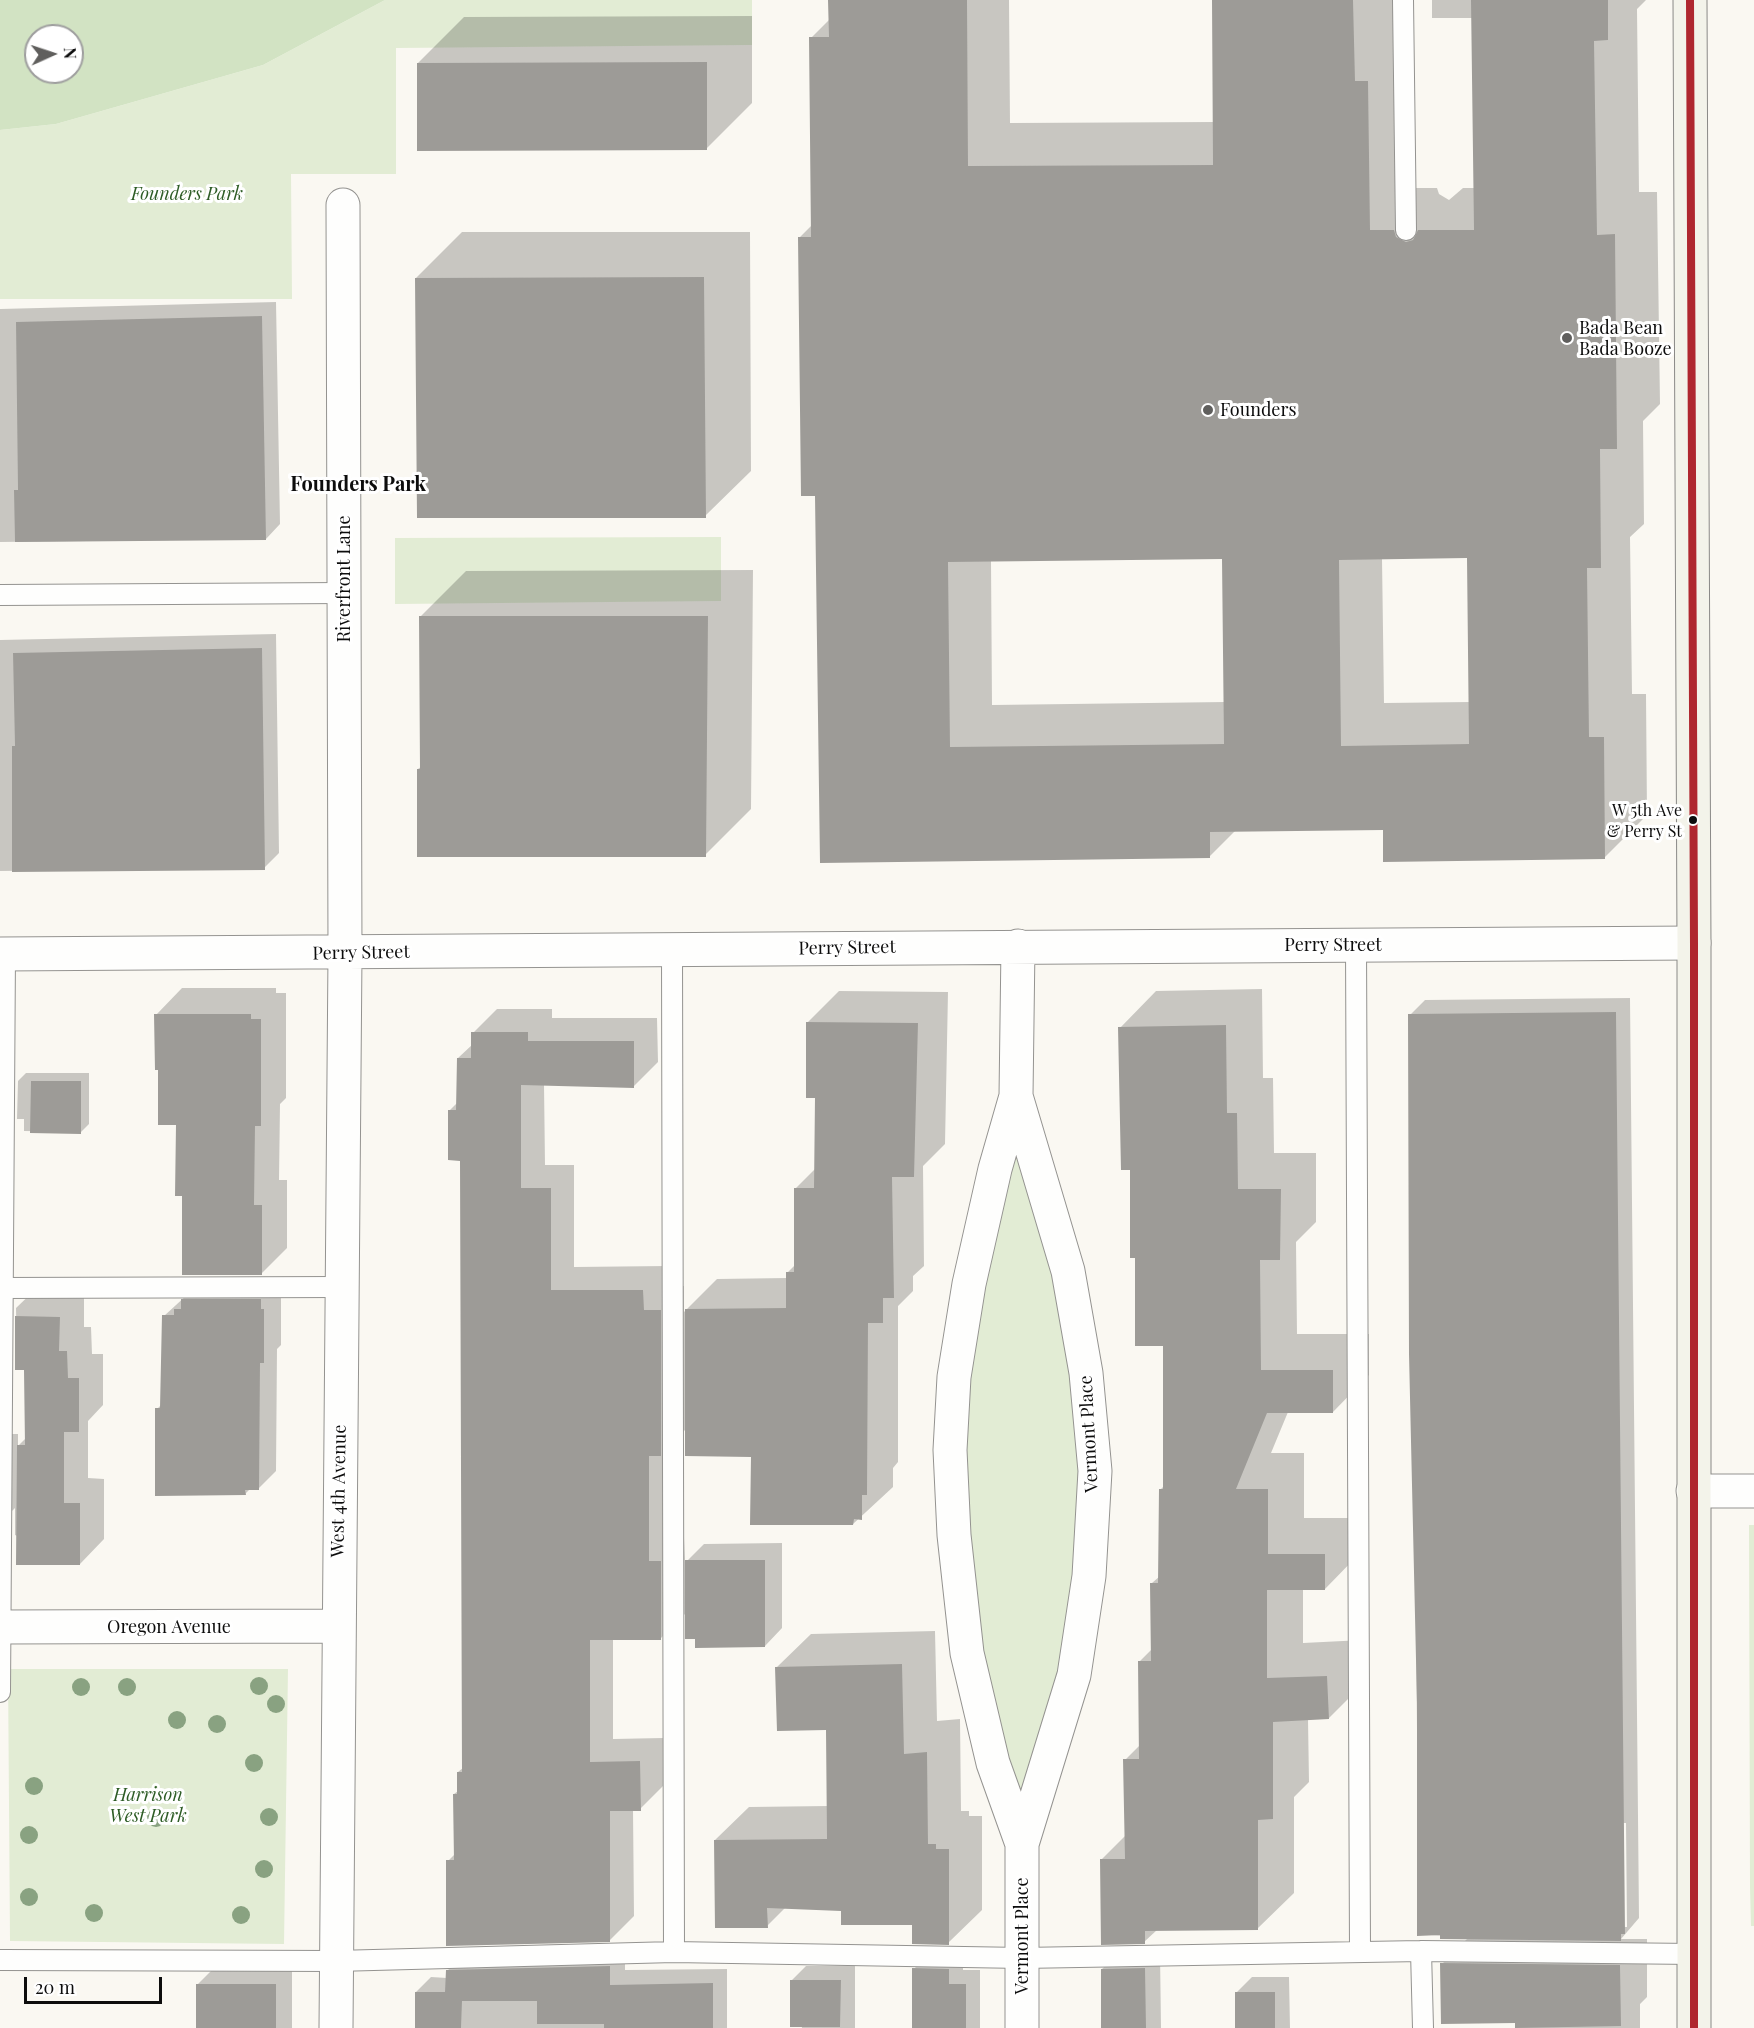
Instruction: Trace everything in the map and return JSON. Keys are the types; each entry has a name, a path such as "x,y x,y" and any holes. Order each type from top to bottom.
{"main road":[{"path":"1690,0 1694,943 1694,2028"}],"street":[{"name":"Riverfront Lane","path":"343,205 345,954"},
{"name":"Perry Street","path":"2,954 345,954 1018,946 1694,943"},
{"name":"Vermont Place","path":"1018,946 1016,1096 995,1169 969,1284 954,1377 950,1450 954,1535 967,1653 993,1763 1022,1844"},
{"name":"West 4th Avenue","path":"336,2028 345,954"},
{"name":"Vermont Place","path":"1016,1096 1068,1271 1086,1374 1095,1471 1089,1576 1074,1675 1022,1844 1022,2028"},
{"path":"1694,1491 1754,1491"},
{"name":"Oregon Avenue","path":"0,1628 338,1626"}],"lane":[{"path":"1403,0 1406,230"},
{"path":"0,595 344,593"},
{"path":"1356,944 1360,1952"},
{"path":"672,950 674,1952"},
{"path":"0,1692 2,954"},
{"path":"2,1288 341,1287"},
{"path":"1421,1951 1423,2028"},
{"path":"0,1960 336,1962 674,1952 1022,1958 1421,1951 1694,1954"}],"green space":[{"path":"0,0 385,0 263,65 56,124 0,130"},
{"name":"Founders Park","path":"385,0 752,0 752,45 396,48 396,174 291,174 292,299 0,299 0,130 56,124 263,65"},
{"path":"721,537 721,601 395,604 395,538"},
{"path":"1016,1096 1068,1271 1089,1576 1022,1844 993,1763 950,1450"},
{"path":"1749,1525 1754,1525 1754,1926 1751,1926 1750,1887"},
{"name":"Harrison West Park","path":"8,1669 288,1669 284,1944 10,1941"}],"building":[{"name":"Founders","path":"828,0 967,0 968,166 1213,165 1212,0 1353,0 1355,81 1368,81 1370,230 1394,230 1396,237 1406,242 1413,240 1418,230 1474,230 1471,0 1608,0 1608,40 1594,41 1597,235 1615,234 1617,449 1600,449 1601,568 1587,568 1589,737 1604,737 1605,859 1383,862 1383,830 1210,832 1210,858 820,863 815,496 801,496 798,237 811,237 809,37 829,37","holes":["1467,558 1469,744 1341,746 1339,560","1222,559 1224,744 950,747 948,562"]},
{"path":"707,62 707,150 417,151 417,63"},
{"path":"704,277 706,518 417,518 415,278"},
{"path":"262,316 266,540 15,542 14,490 18,490 16,322"},
{"path":"419,616 708,616 706,857 417,857 417,769 420,769"},
{"path":"262,648 265,870 12,872 12,746 15,746 13,653"},
{"path":"1616,1012 1625,1934 1621,1934 1621,1941 1440,1939 1440,1935 1417,1936 1417,1703 1409,1354 1408,1014"},
{"path":"154,1014 251,1014 251,1019 261,1019 261,1126 255,1126 254,1205 262,1205 262,1275 182,1275 182,1196 175,1196 176,1125 158,1125 158,1070 155,1070"},
{"path":"806,1022 918,1023 914,1177 892,1177 894,1298 883,1298 883,1323 868,1323 867,1495 862,1495 862,1520 854,1519 853,1525 750,1525 751,1457 685,1456 685,1309 786,1308 786,1272 794,1272 794,1188 814,1188 815,1098 806,1098"},
{"path":"1226,1025 1227,1113 1237,1113 1238,1189 1281,1189 1280,1260 1260,1260 1261,1370 1333,1370 1333,1413 1267,1413 1236,1489 1268,1489 1268,1554 1325,1554 1325,1590 1267,1590 1267,1678 1327,1676 1329,1719 1273,1722 1273,1819 1258,1820 1258,1930 1145,1931 1145,1944 1101,1945 1100,1859 1125,1859 1123,1759 1139,1759 1138,1661 1151,1661 1150,1583 1158,1583 1159,1489 1163,1489 1163,1346 1135,1346 1135,1258 1130,1258 1130,1170 1121,1170 1118,1027"},
{"path":"471,1032 528,1032 528,1041 634,1041 634,1088 521,1085 521,1188 551,1188 551,1290 643,1290 644,1310 661,1310 661,1456 649,1456 649,1561 661,1561 661,1640 590,1640 590,1762 640,1761 641,1811 610,1811 610,1942 446,1946 446,1860 454,1860 453,1794 457,1794 457,1772 462,1772 460,1161 448,1160 448,1110 456,1110 457,1058 471,1058"},
{"path":"31,1081 81,1081 81,1134 30,1133"},
{"path":"181,1299 261,1299 261,1309 264,1309 264,1363 260,1363 259,1490 245,1490 246,1495 155,1496 155,1408 160,1408 162,1315 174,1315 174,1309 181,1309"},
{"path":"15,1316 60,1317 59,1351 67,1351 68,1378 79,1378 79,1432 64,1432 64,1503 80,1503 80,1565 16,1565 17,1445 25,1445 24,1370 15,1370"},
{"path":"685,1560 765,1560 765,1647 695,1648 695,1639 685,1639"},
{"path":"902,1664 904,1754 927,1752 928,1844 936,1844 936,1849 949,1849 949,1945 912,1944 912,1925 841,1925 841,1911 767,1908 768,1928 715,1928 714,1840 827,1839 826,1730 777,1731 775,1667"},
{"path":"1440,1963 1620,1965 1621,2026 1515,2028 1515,2023 1441,2024"},
{"path":"610,1966 610,1985 713,1983 713,2028 604,2028 604,2024 537,2024 537,2001 462,2001 461,2028 415,2028 415,1992 445,1992 446,1970"},
{"path":"912,1968 949,1969 949,1984 966,1984 966,2028 912,2028"},
{"path":"1145,1968 1146,2028 1101,2028 1101,1969"},
{"path":"790,1980 841,1980 840,2027 790,2027"},
{"path":"196,1984 276,1984 276,2028 196,2028"},
{"path":"1235,1992 1275,1992 1275,2028 1235,2028"}],"transit line":[{"path":"1690,0 1694,943 1694,2028"}],"place":[{"name":"Bada Bean Bada Booze","path":"1567,338"},
{"name":"Founders","path":"1208,410"},
{"name":"W 5th Ave & Perry St","path":"1693,820"}],"district":[{"name":"Founders Park","path":"358,485"}]}
